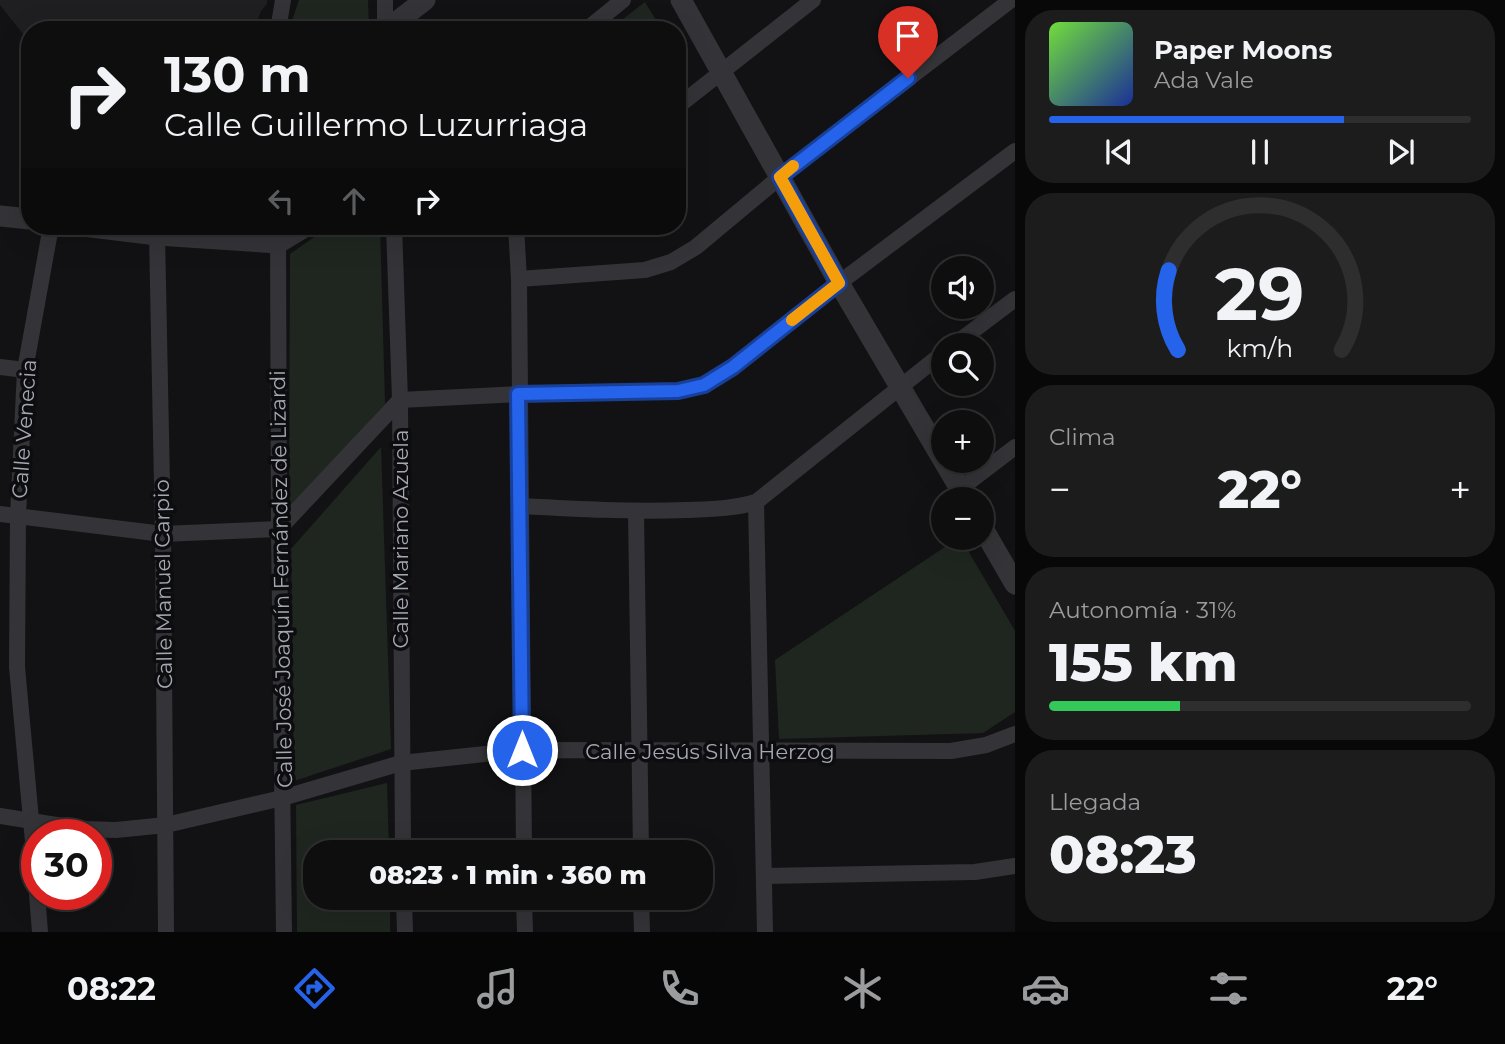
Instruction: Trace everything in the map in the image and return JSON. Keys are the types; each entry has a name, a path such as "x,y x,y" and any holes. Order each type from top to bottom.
{"street":[{"path":"280,21 283,0"},
{"path":"385,0 385,21"},
{"path":"397,21 425,0"},
{"path":"597,21 623,0"},
{"path":"681,0 839,283 959,487"},
{"path":"686,100 813,0"},
{"path":"519,279 645,270 671,262 696,247 780,177 1011,0"},
{"path":"0,514 163,534 279,529 400,400 518,394 678,391 704,385 733,367 839,283 1015,151"},
{"path":"0,216 21,218"},
{"name":"Calle Venecia","path":"33,819 18,667 18,516 25,370 49,235"},
{"path":"157,235 278,235"},
{"name":"Calle Manuel Carpio","path":"157,235 163,534 166,932"},
{"name":"Calle José Joaquín Fernández de Lizardi","path":"278,235 284,932"},
{"name":"Calle Mariano Azuela","path":"394,235 400,400 403,840"},
{"path":"517,235 524,840"},
{"path":"970,333 1015,299"},
{"path":"521,506 636,512 740,507 756,502 931,362"},
{"path":"0,367 25,370"},
{"path":"971,487 1015,447"},
{"path":"756,502 765,932"},
{"path":"636,512 641,840"},
{"path":"994,548 1015,584"},
{"path":"0,664 18,667"},
{"name":"Calle Jesús Silva Herzog","path":"112,830 166,825 282,798 401,763 522,750 951,751 986,745 1015,734"},
{"name":"Calle Jesús Silva Herzog","path":"0,816 21,819"},
{"path":"764,876 975,872 1015,866"},
{"path":"38,910 40,932"},
{"path":"404,910 405,932"},
{"path":"524,910 525,932"},
{"path":"641,910 642,932"}],"shaded area":[{"path":"0,0 267,0 257,21 21,21 21,32 0,5"},
{"path":"299,0 368,0 369,21 292,21"},
{"path":"645,2 657,21 621,21"},
{"path":"317,235 380,235 385,404 289,510 290,254"},
{"path":"381,447 391,749 294,781 291,549"},
{"path":"940,550 968,550 1015,631 1015,712 983,733 779,739 775,660"},
{"path":"387,783 389,840 303,840 303,910 390,910 390,932 297,932 296,805"}],"slow traffic":[{"path":"792,320 839,283 780,177 793,166"}],"route":[{"path":"522,750 518,394 678,391 704,385 733,367 839,283 780,177 908,78"}]}
